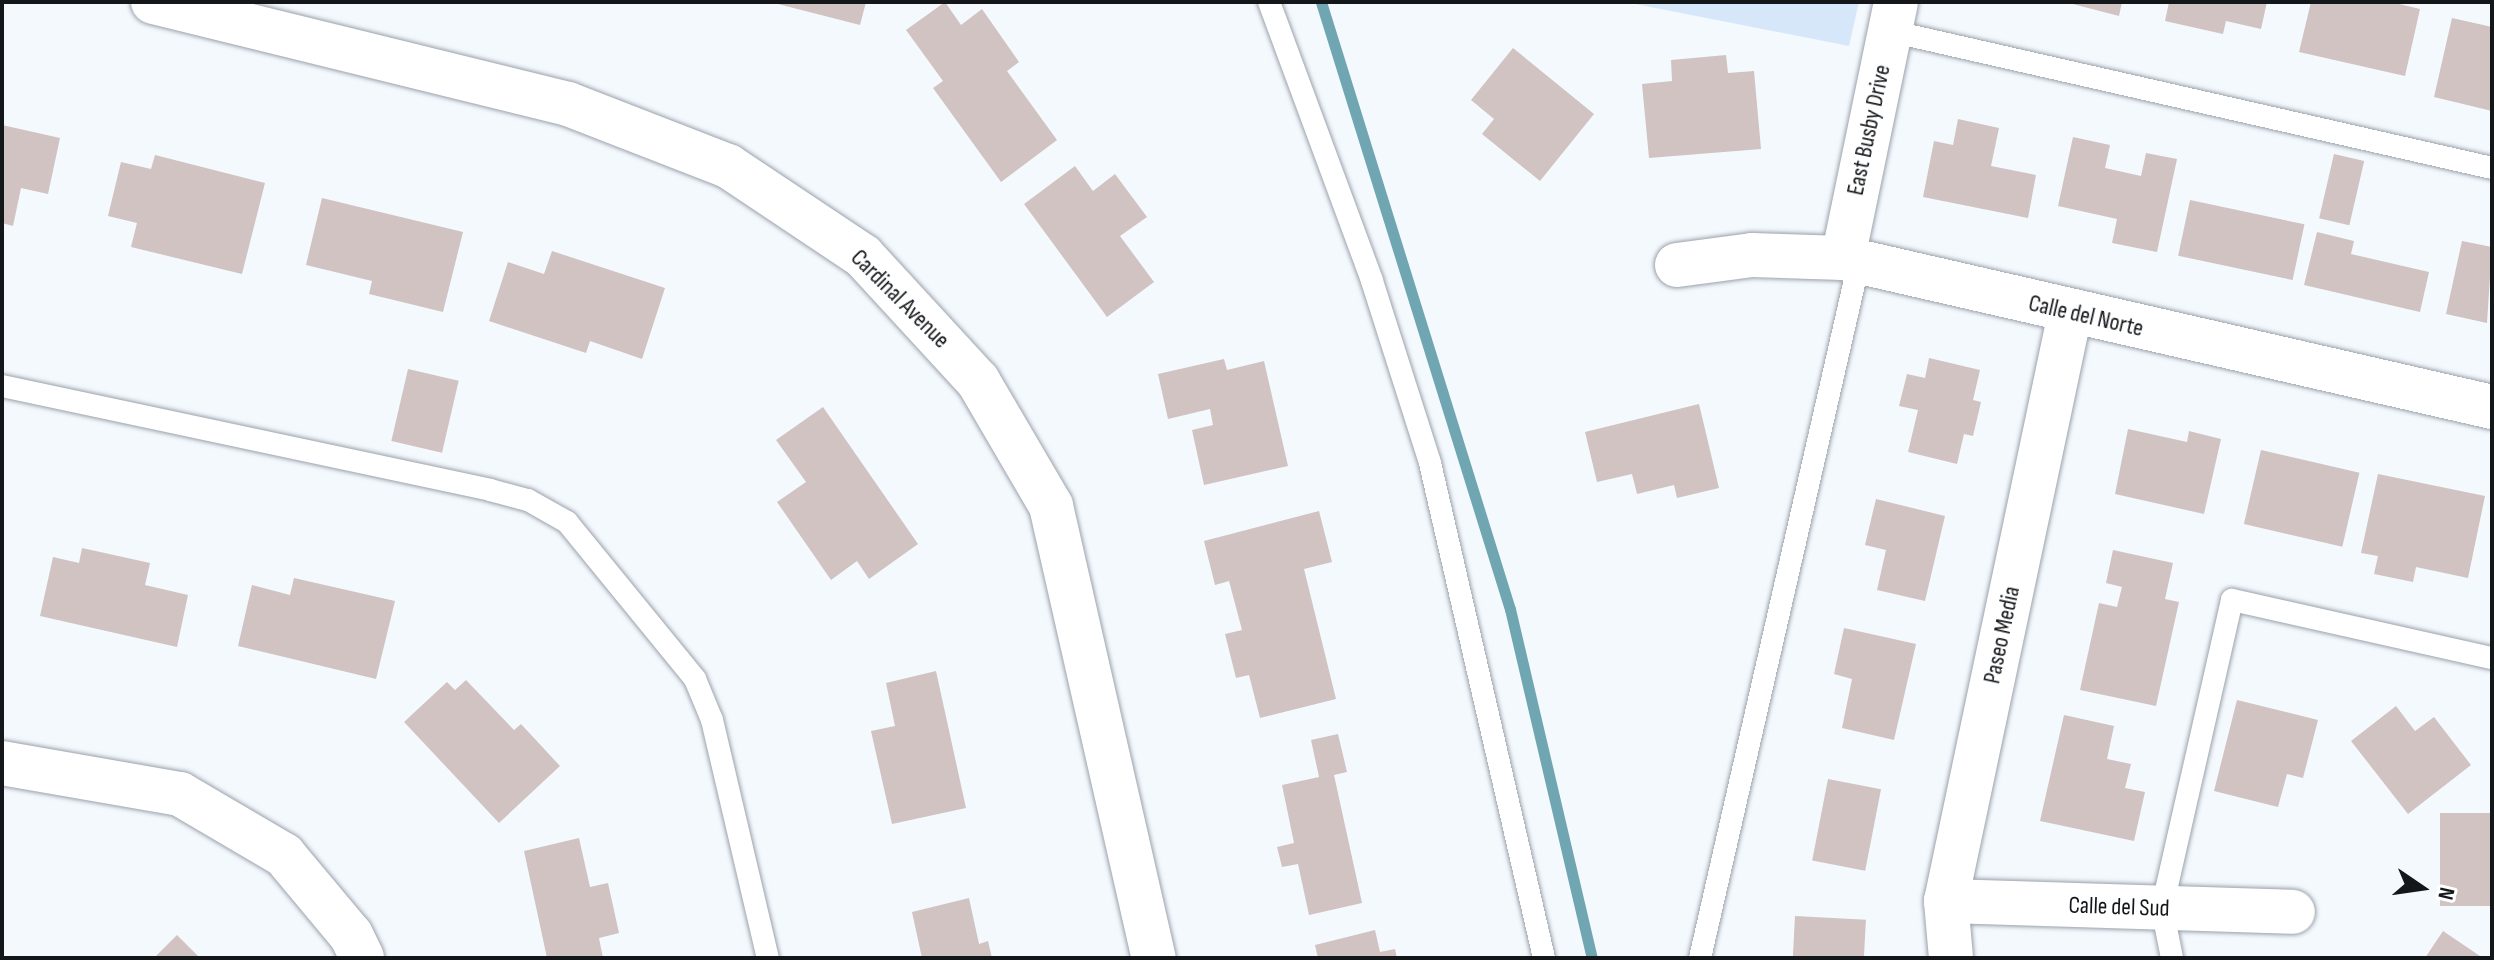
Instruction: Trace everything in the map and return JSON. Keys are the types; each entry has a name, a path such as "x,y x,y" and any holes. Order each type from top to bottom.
{"street":[{"name":"Cardinal Avenue","path":"153,2 568,104 728,166 863,256 978,381 1051,506 1154,958"},
{"name":"East Busby Drive","path":"1851,260 1893,16"},
{"name":"Calle del Norte","path":"1677,265 1752,255 1851,260 2070,313 2492,407"},
{"name":"Paseo Media","path":"1951,958 1946,901 2070,313"},
{"path":"2,763 180,794 284,855 351,935 362,958"},
{"name":"Calle del Sud","path":"1946,901 2293,912"}],"lane":[{"path":"1269,2 1372,281 1430,463 1544,958"},
{"path":"1893,16 2492,168"},
{"path":"1700,958 1851,260"},
{"path":"2,386 490,490 528,500 567,522 695,679 712,720 768,958"},
{"path":"2172,958 2162,908 2232,600 2492,658"}],"shaded area":[{"path":"1625,2 1859,2 1849,46"}],"building":[{"path":"770,2 866,2 860,25"},
{"path":"945,2 961,25 982,9 1019,62 1007,71 1057,140 1001,182 933,88 943,81 906,30"},
{"path":"2065,2 2122,2 2119,16"},
{"path":"2169,2 2267,2 2261,29 2226,21 2223,34 2165,21"},
{"path":"2311,2 2391,2 2420,9 2405,76 2299,52"},
{"path":"2452,18 2492,27 2492,111 2434,97"},
{"path":"1513,48 1594,114 1540,181 1482,134 1494,119 1471,100"},
{"path":"1726,55 1728,73 1754,71 1761,149 1649,158 1642,84 1672,81 1671,60"},
{"path":"1958,119 1999,128 1991,166 2036,175 2028,218 1923,197 1934,141 1953,145"},
{"path":"2,125 60,138 48,194 21,188 13,226 2,223"},
{"path":"2073,137 2110,145 2105,168 2141,176 2146,153 2177,159 2157,252 2112,243 2117,219 2058,206"},
{"path":"2334,154 2364,161 2349,225 2319,218"},
{"path":"155,155 265,183 242,274 131,247 137,223 108,216 121,162 151,169"},
{"path":"1075,166 1093,191 1115,174 1147,217 1120,236 1154,282 1107,317 1024,204"},
{"path":"322,198 463,232 443,312 369,294 372,281 306,265"},
{"path":"2190,200 2304,224 2293,280 2178,256"},
{"path":"2317,232 2354,241 2351,254 2429,272 2420,312 2304,285"},
{"path":"2462,241 2492,247 2487,323 2446,314"},
{"path":"552,251 665,288 642,359 590,341 586,353 489,321 508,262 544,274"},
{"path":"1929,358 1980,370 1973,400 1981,402 1973,436 1964,434 1957,464 1908,452 1918,410 1899,406 1907,374 1925,378"},
{"path":"1224,359 1227,370 1264,361 1288,466 1204,485 1192,430 1213,425 1210,409 1168,419 1158,374"},
{"path":"408,369 459,381 442,453 391,441"},
{"path":"1699,404 1719,488 1677,498 1674,485 1637,494 1632,474 1597,482 1585,432"},
{"path":"823,407 918,544 869,579 857,561 831,580 777,502 806,482 776,440"},
{"path":"2128,429 2187,442 2189,431 2221,439 2204,514 2115,494"},
{"path":"2261,450 2359,473 2342,547 2244,524"},
{"path":"2378,474 2485,496 2468,578 2416,567 2413,582 2374,574 2378,556 2361,553"},
{"path":"1876,499 1945,516 1925,601 1877,590 1886,550 1865,545"},
{"path":"1319,511 1332,562 1304,569 1336,699 1260,718 1249,675 1236,678 1225,634 1242,630 1229,581 1215,585 1204,541"},
{"path":"82,548 150,563 145,585 188,595 177,647 40,616 53,557 79,563"},
{"path":"2113,550 2173,563 2165,599 2179,602 2156,706 2080,690 2099,603 2117,607 2122,587 2106,583"},
{"path":"294,578 395,601 376,679 238,646 252,585 290,595"},
{"path":"1844,628 1916,644 1894,740 1842,728 1852,679 1834,674"},
{"path":"936,671 966,808 892,824 871,731 895,726 886,683"},
{"path":"466,680 514,730 521,724 560,766 499,823 404,722 447,682 455,690"},
{"path":"2237,700 2318,720 2303,778 2287,774 2278,807 2214,791"},
{"path":"2396,706 2415,731 2434,717 2471,765 2408,814 2351,741"},
{"path":"2064,715 2114,726 2107,759 2131,764 2125,788 2145,792 2134,841 2040,821"},
{"path":"1338,734 1347,772 1334,775 1362,903 1309,915 1298,864 1282,867 1277,847 1294,843 1282,785 1319,777 1311,740"},
{"path":"1828,779 1881,789 1865,871 1812,860"},
{"path":"2440,813 2492,813 2492,906 2440,906"},
{"path":"579,838 590,887 608,883 619,933 599,938 603,958 547,958 524,851"},
{"path":"969,898 979,944 988,941 992,958 922,958 912,912"},
{"path":"1795,916 1866,920 1864,958 1793,958"},
{"path":"1375,930 1380,952 1395,949 1397,958 1318,958 1315,945"},
{"path":"2443,931 2483,958 2425,958"},
{"path":"177,935 200,958 154,958"}],"waterway":[{"path":"1321,2 1510,609 1592,958"}]}
